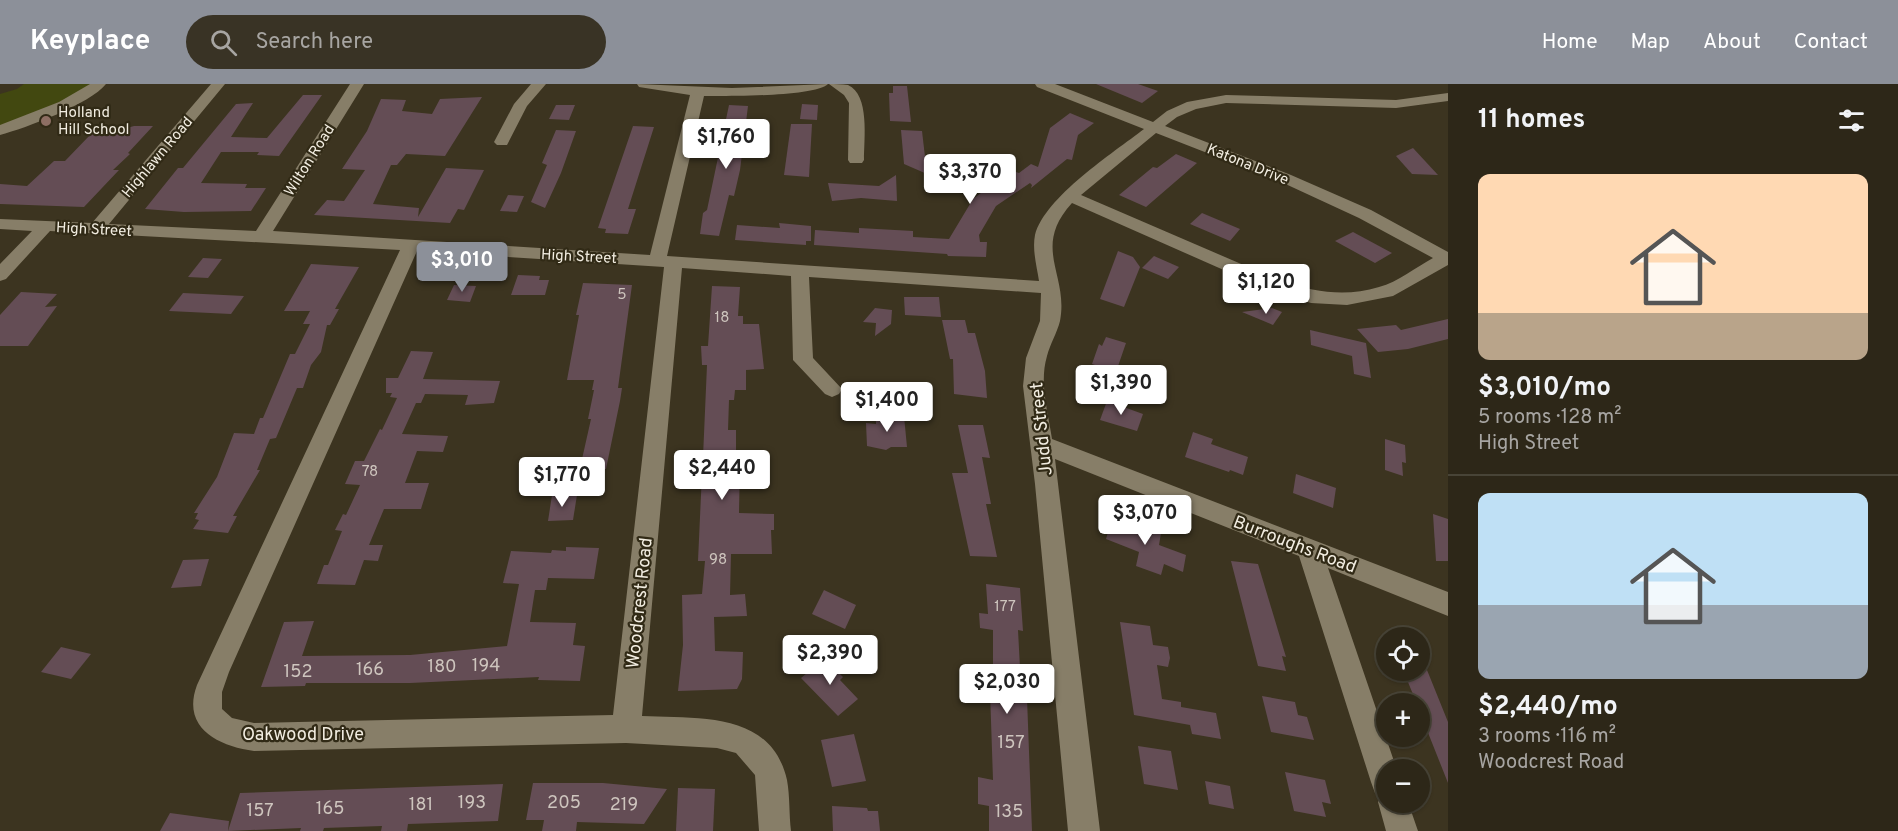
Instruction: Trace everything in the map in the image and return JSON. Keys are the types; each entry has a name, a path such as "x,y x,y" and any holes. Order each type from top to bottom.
{"street":[{"path":"0,130 67,103 88,93 99,84"},
{"name":"Highlawn Road","path":"96,229 218,84"},
{"name":"Wilton Road","path":"261,236 357,84"},
{"path":"502,142 521,104 538,84"},
{"path":"644,84 662,88 698,90 778,89 821,84"},
{"path":"836,84 849,92 856,103 856,160"},
{"name":"Katona Drive","path":"1042,84 1337,201 1448,259"},
{"name":"Woodcrest Road","path":"626,729 666,261 698,90"},
{"name":"Judd Street","path":"1084,831 1068,670 1034,386 1036,358 1050,321 1050,288 1043,249 1044,235 1053,214 1070,196 1155,127 1183,108 1213,100 1395,104 1448,97"},
{"path":"1070,196 1276,286 1311,297 1347,299 1386,292 1448,259"},
{"name":"High Street","path":"0,224 261,236 1050,288"},
{"path":"0,275 45,227"},
{"name":"Oakwood Drive","path":"411,246 216,671 207,699 212,721 228,733 254,737 626,729 735,737 758,753 772,780 775,831"},
{"path":"800,270 803,360 832,389"},
{"name":"Burroughs Road","path":"1041,444 1448,604"},
{"path":"1310,551 1378,759"},
{"path":"1396,813 1402,831"}],"green space":[{"path":"24,84 99,84 0,129 0,94 17,89"}],"building":[{"path":"1096,84 1138,84 1158,91 1142,103"},
{"path":"893,86 907,86 911,122 890,121 889,93 893,93"},
{"path":"303,95 322,95 279,156 257,155 259,152 221,152 201,183 247,184 245,188 266,188 251,211 184,212 145,209 178,168 183,168 236,104 253,103 231,137 267,138"},
{"path":"482,97 445,156 406,154 397,165 391,165 373,204 419,208 418,217 446,168 484,170 464,210 458,209 450,223 314,215 327,200 344,201 365,170 342,169 367,131 381,99 406,100 402,111 432,114 440,99"},
{"path":"802,104 818,105 817,120 800,119"},
{"path":"556,105 575,105 569,120 549,119"},
{"path":"729,105 748,106 740,170 734,196 729,195 719,236 700,234 703,213 707,210"},
{"path":"1070,113 1094,123 1078,135 1072,160 1067,159 1031,188 1030,183 996,206 979,235 980,242 987,242 986,257 814,245 815,230 859,233 859,228 913,231 913,237 949,239 973,199 1011,170 1019,173 1031,164 1038,167 1050,128"},
{"path":"791,124 812,124 809,177 784,175"},
{"path":"153,126 128,153 130,154 113,170 119,170 84,207 0,204 0,184 27,186 54,161 65,161 91,134 123,134 127,128"},
{"path":"633,126 654,127 628,209 636,209 628,234 605,233 606,229 598,228"},
{"path":"556,130 576,131 545,208 531,202 547,165 542,163"},
{"path":"901,130 922,131 927,174 904,164"},
{"path":"1413,148 1438,175 1412,174 1396,156"},
{"path":"1176,154 1197,163 1146,207 1119,195 1153,167 1157,168"},
{"path":"896,175 897,201 861,198 832,201 828,183 879,186"},
{"path":"508,195 524,196 517,212 500,211"},
{"path":"1202,213 1240,229 1230,241 1190,224"},
{"path":"779,223 811,226 811,241 806,241 806,245 735,240 737,225 780,228"},
{"path":"1353,232 1392,253 1375,263 1335,241"},
{"path":"1118,251 1133,257 1140,267 1124,307 1100,299"},
{"path":"1154,256 1179,267 1168,279 1142,268"},
{"path":"203,258 222,259 208,278 188,277"},
{"path":"311,264 359,267 335,309 339,309 330,325 327,325 321,352 311,365 303,388 297,388 276,438 270,439 257,470 260,470 233,516 237,516 228,533 193,529 199,520 195,519 198,513 194,513 217,477 234,433 254,434 290,354 295,354 310,324 303,324 310,311 284,311"},
{"path":"518,275 540,276 539,280 549,280 545,295 511,295"},
{"path":"583,283 632,285 618,388 622,388 606,469 580,468 591,419 588,419 594,380 567,380"},
{"path":"454,285 476,286 470,302 447,300"},
{"path":"712,286 740,287 738,316 743,316 743,324 759,324 764,369 746,370 746,390 735,390 734,400 729,400 728,430 736,430 736,463 740,463 739,513 774,514 774,530 771,530 772,554 731,554 730,595 745,594 747,616 714,617 715,651 743,652 742,679 737,689 678,691 683,645 682,595 702,594 705,561 698,561 702,473 699,473 700,457 703,457 707,365 702,365 701,346 708,346"},
{"path":"21,292 57,294 45,307 57,306 28,346 0,346 0,315"},
{"path":"183,293 244,296 231,314 169,311"},
{"path":"904,297 939,297 941,317 905,315"},
{"path":"875,308 892,310 891,324 875,336 876,323 863,322"},
{"path":"1272,308 1282,312 1273,325 1242,312"},
{"path":"1448,319 1448,339 1408,349 1378,352 1357,329 1396,325 1401,330"},
{"path":"942,320 965,320 968,333 975,333 985,371 987,398 954,394 953,359 950,359"},
{"path":"1310,330 1366,343 1371,378 1354,374 1352,356 1311,345"},
{"path":"1106,337 1126,343 1116,372 1092,364 1099,344 1102,346"},
{"path":"411,351 433,352 423,379 500,381 494,403 465,405 468,395 425,394 421,403 416,403 402,434 448,436 443,452 417,451 405,483 429,483 421,509 384,509 369,545 383,545 378,561 364,560 355,585 317,584 324,565 328,565 342,531 335,530 343,514 346,515 360,485 345,484 355,461 364,461 397,398 390,397 392,393 386,393 386,378 398,378"},
{"path":"1107,401 1143,414 1137,431 1100,420"},
{"path":"884,415 904,416 907,447 891,447 886,450 867,446 866,423 876,424 876,420 884,420"},
{"path":"958,425 983,425 990,458 982,457 991,504 986,504 997,557 970,556 952,473 968,473"},
{"path":"1193,432 1213,439 1211,444 1248,457 1243,475 1185,457"},
{"path":"1385,439 1405,445 1406,463 1402,462 1403,476 1385,470"},
{"path":"1296,474 1336,488 1333,508 1293,493"},
{"path":"552,495 577,495 573,520 548,521"},
{"path":"1433,514 1448,519 1448,561 1436,561"},
{"path":"1113,515 1161,533 1159,545 1186,555 1183,572 1164,564 1161,575 1136,566 1139,552 1106,539"},
{"path":"566,547 599,548 594,579 548,578 546,590 535,590 530,622 576,623 573,645 585,646 580,681 538,680 539,677 410,683 306,683 305,686 261,687 284,622 314,621 302,656 410,655 507,646 519,584 503,583 511,551 551,553 552,550 566,551"},
{"path":"209,559 201,586 171,588 183,560"},
{"path":"1231,561 1258,564 1286,657 1282,656 1286,671 1258,666"},
{"path":"986,584 1020,588 1023,631 1018,630 1020,668 1032,671 1033,699 1027,698 1032,831 989,831 989,806 978,804 978,777 993,780 990,691 971,687 972,667 993,671 993,630 980,628 979,613 988,614"},
{"path":"824,590 856,605 845,629 812,614"},
{"path":"1120,622 1150,626 1153,645 1168,647 1170,658 1168,667 1157,665 1162,699 1181,702 1181,707 1216,713 1221,739 1192,734 1190,725 1134,715"},
{"path":"61,647 91,654 71,679 41,672"},
{"path":"826,657 838,668 837,671 843,677 840,680 858,699 838,716 801,678"},
{"path":"1430,677 1448,722 1448,783 1430,738 1430,693 1412,693 1408,681 1430,681"},
{"path":"1262,696 1295,702 1298,715 1307,717 1314,740 1271,732"},
{"path":"854,734 866,781 832,787 821,740"},
{"path":"1138,746 1171,751 1178,790 1144,784"},
{"path":"1285,772 1325,780 1331,804 1322,802 1326,817 1294,811"},
{"path":"1205,781 1230,786 1234,809 1209,804"},
{"path":"533,783 603,783 667,789 644,824 577,822 576,831 542,831 544,820 526,820"},
{"path":"503,784 498,821 408,824 407,831 381,831 382,826 324,828 323,831 300,831 301,828 228,831 240,793"},
{"path":"678,788 715,789 713,831 676,831"},
{"path":"832,806 878,811 880,831 833,831"},
{"path":"170,813 229,821 228,831 160,831"}],"place":[{"name":"Holland Hill School","path":"46,121"}]}
